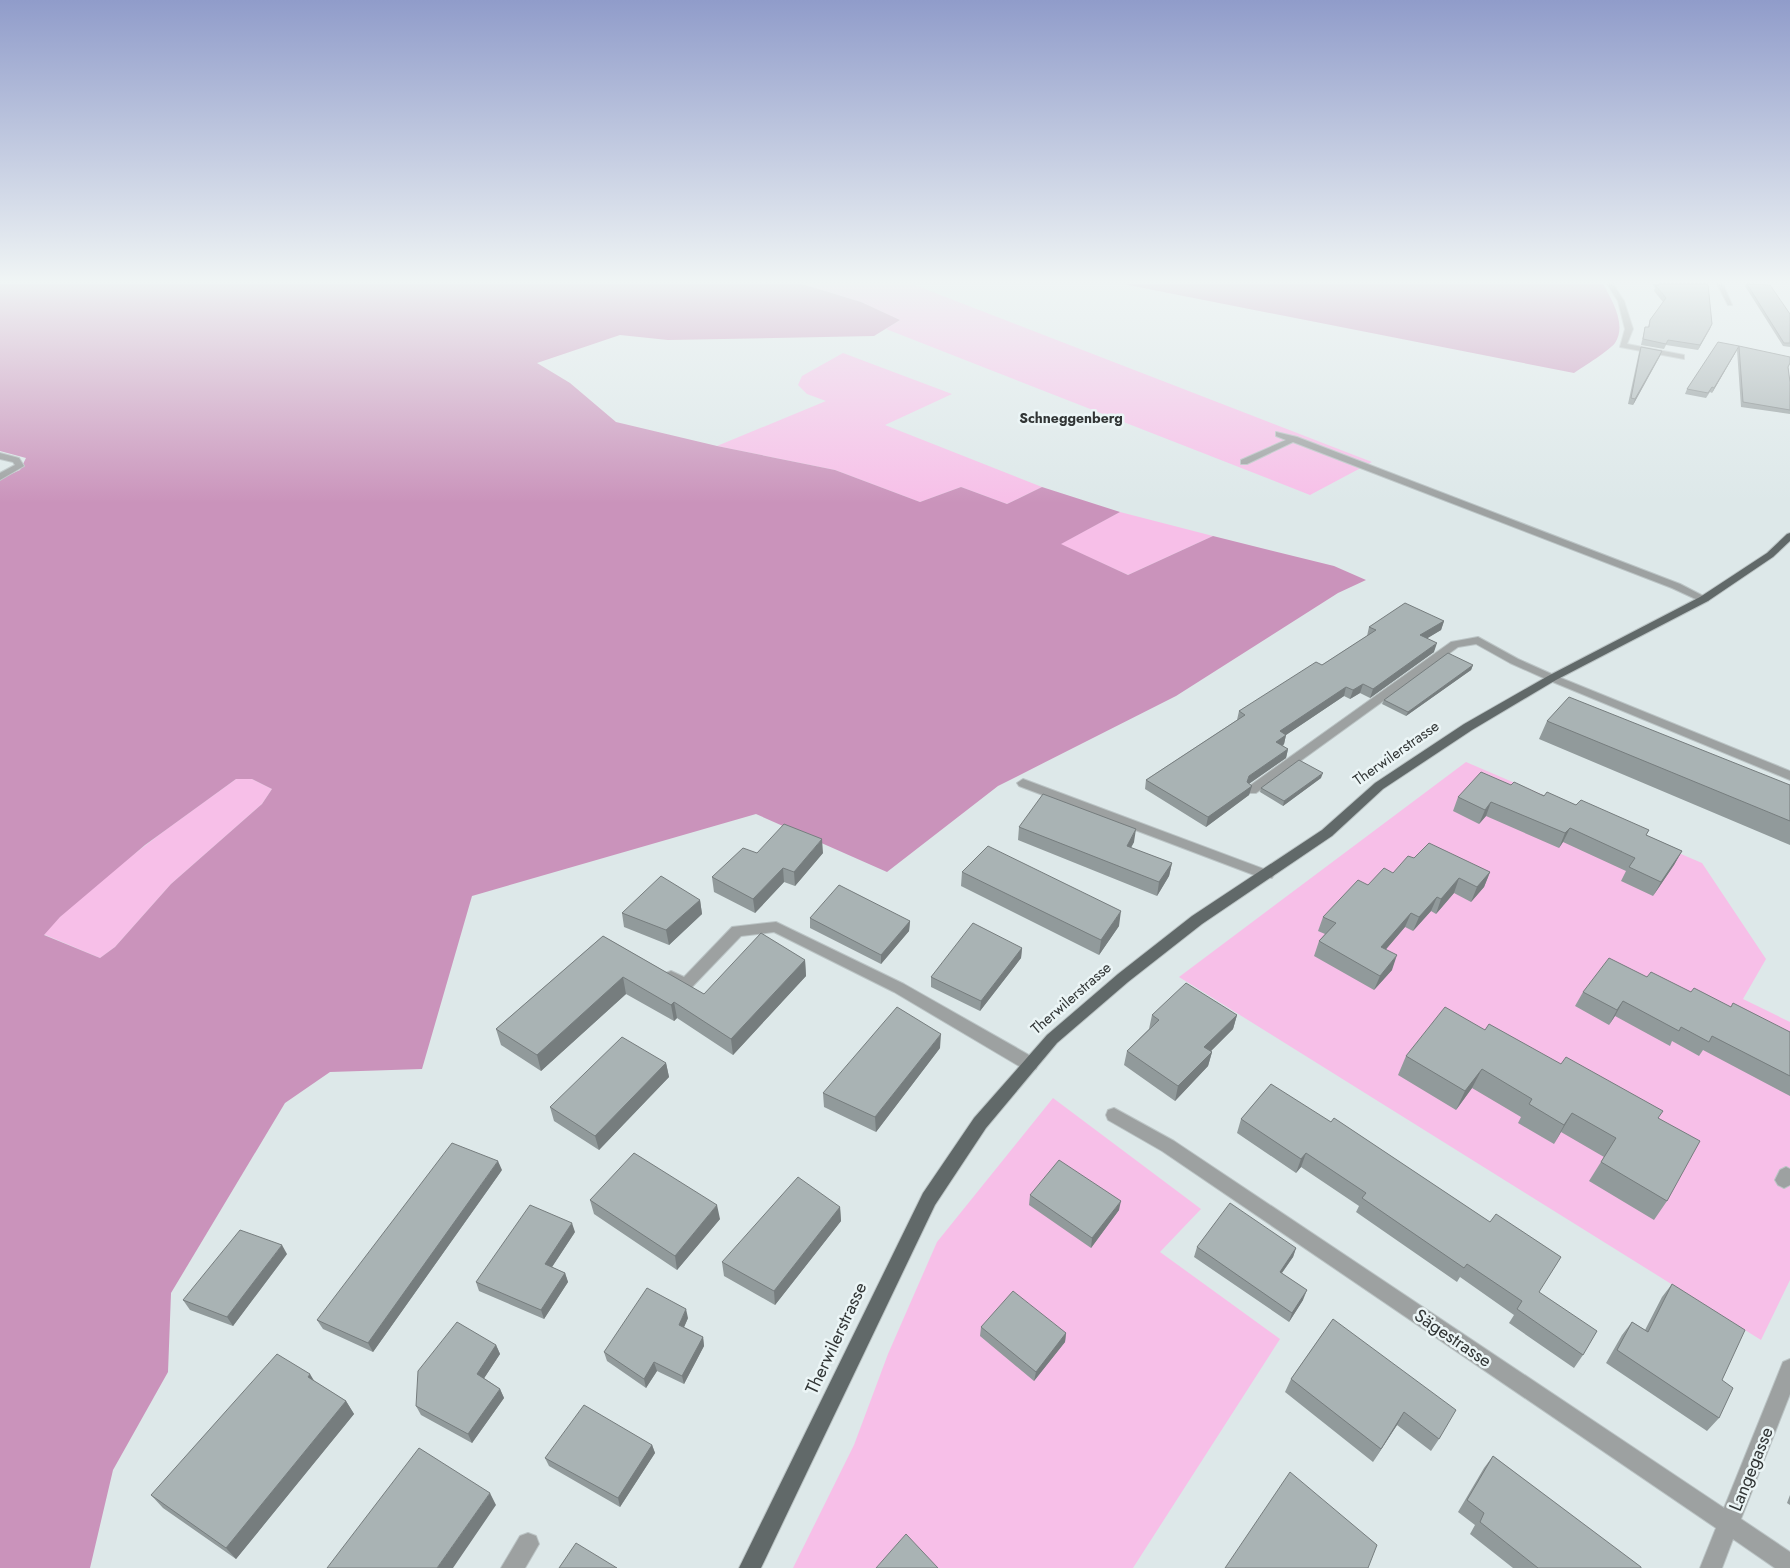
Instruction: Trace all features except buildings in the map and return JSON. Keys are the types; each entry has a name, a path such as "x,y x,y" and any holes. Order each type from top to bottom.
{"main road":[{"name":"Therwilerstrasse","path":"750,1568 928,1199 980,1123 1052,1038 1123,978 1197,920 1267,875 1327,833 1379,786 1468,727 1552,678 1704,599 1770,555 1790,536"}],"street":[{"path":"1279,434 1676,586 1704,599"},
{"path":"1244,462 1294,439"},
{"path":"0,456 16,460 20,466 0,477"},
{"path":"1252,790 1455,644 1478,640 1514,661 1552,678 1790,776"},
{"path":"1023,784 1267,875"},
{"path":"659,971 686,984 737,931 776,927 899,988 1030,1064"},
{"name":"Sägestrasse","path":"1114,1115 1168,1146 1790,1565"},
{"name":"Langegasse","path":"1711,1568 1790,1369"},
{"path":"512,1568 528,1544"}],"shaded area":[{"path":"0,357 554,357 537,363 570,383 616,422 717,446 835,470 920,502 961,487 1007,504 1042,487 1120,512 1061,544 1128,575 1213,536 1334,566 1366,580 1338,593 1176,696 998,786 887,872 756,814 472,896 422,1069 330,1072 285,1103 171,1293 168,1372 113,1470 90,1568 0,1568 0,479 20,470 26,458 0,451","holes":["236,779 252,779 272,789 262,804 171,884 115,947 100,958 44,935 60,917 145,845"]},
{"path":"836,357 854,357 952,394 885,425 1042,487 1007,504 961,487 920,502 835,470 717,446 826,401 807,394 798,385 802,376"},
{"path":"958,357 1101,357 1372,462 1310,495"},
{"path":"1494,357 1597,357 1574,373"},
{"path":"1120,512 1213,536 1128,575 1060,544"},
{"path":"1466,762 1702,863 1766,959 1743,999 1790,1022 1790,1280 1761,1340 1179,977"},
{"path":"236,779 252,779 272,789 262,804 171,884 115,947 100,958 43,934 65,912 112,872"},
{"path":"1053,1098 1201,1209 1160,1252 1280,1339 1133,1568 793,1568 854,1445 888,1354 937,1242"}],"district":[{"name":"Schneggenberg","path":"1071,418"}]}
